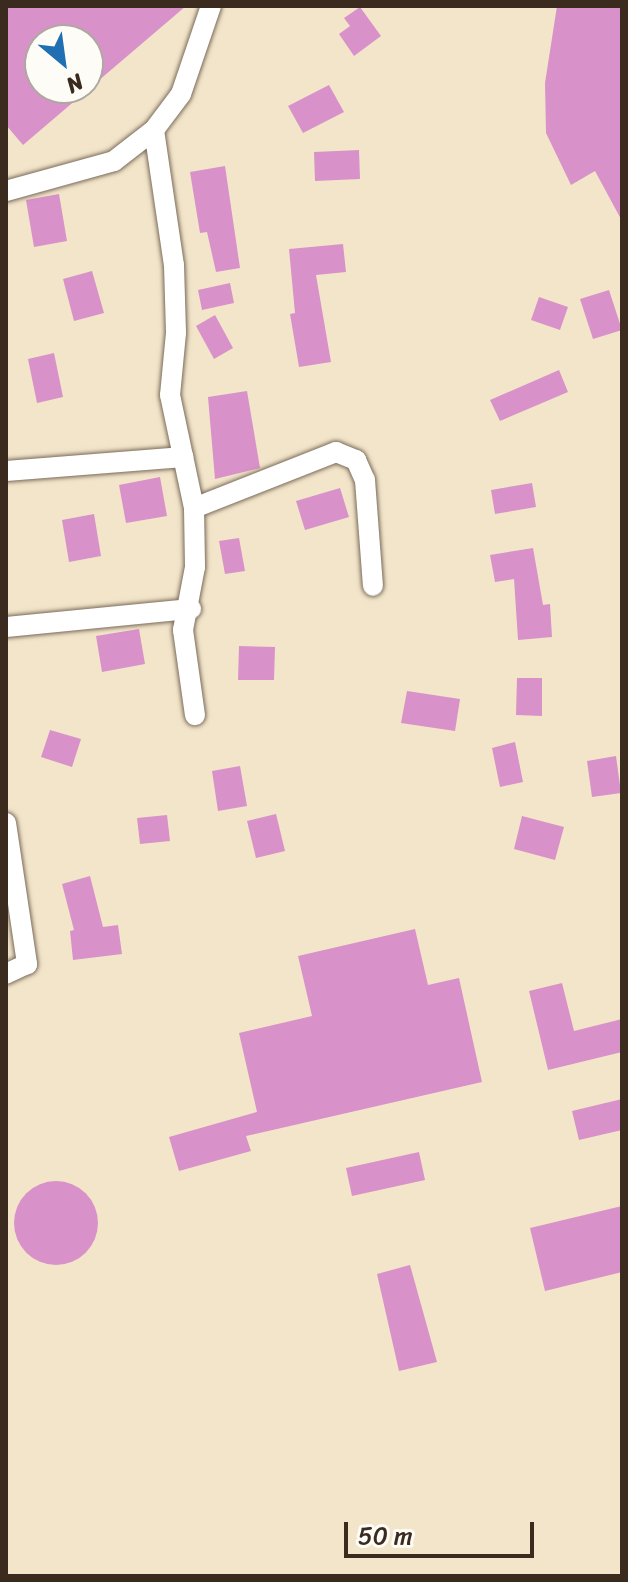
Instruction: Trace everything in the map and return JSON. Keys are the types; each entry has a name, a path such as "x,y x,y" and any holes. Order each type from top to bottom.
{"street":[{"path":"6,191 114,161 154,130 181,94 211,6"},
{"path":"154,130 174,265 176,333 170,395 194,508 191,609 183,630 195,715"},
{"path":"194,508 336,452 356,460 365,480 373,586"},
{"path":"6,471 183,457"},
{"path":"6,627 191,609"},
{"path":"6,823 27,964 6,974"}],"building":[{"path":"6,6 186,6 104,76 104,24 24,24 24,104 71,104 23,145 6,125"},
{"path":"557,6 622,6 622,221 595,171 571,185 546,133 545,83"},
{"path":"360,7 381,36 354,56 339,34 350,26 344,18"},
{"path":"329,85 344,112 303,133 288,106"},
{"path":"359,150 360,179 315,181 314,152"},
{"path":"225,166 240,268 216,272 207,232 200,233 190,172"},
{"path":"59,194 67,241 34,247 26,200"},
{"path":"343,244 346,272 316,275 331,362 299,367 290,314 295,313 289,249"},
{"path":"92,271 104,313 74,321 63,279"},
{"path":"230,283 234,303 202,310 198,290"},
{"path":"609,290 622,330 593,339 580,299"},
{"path":"539,297 568,307 560,330 531,320"},
{"path":"215,315 233,348 214,359 196,326"},
{"path":"54,353 63,397 37,403 28,359"},
{"path":"559,370 568,392 500,421 490,400"},
{"path":"247,391 260,468 215,479 208,397"},
{"path":"160,477 167,516 126,523 119,485"},
{"path":"532,483 536,507 495,514 491,490"},
{"path":"340,488 349,517 305,530 296,501"},
{"path":"94,514 101,556 69,562 62,520"},
{"path":"239,538 245,571 225,574 219,541"},
{"path":"533,548 543,605 550,604 552,637 518,640 514,579 495,582 490,555"},
{"path":"139,629 145,664 102,672 96,636"},
{"path":"239,646 275,647 274,680 238,680"},
{"path":"517,678 542,678 542,716 516,715"},
{"path":"407,691 460,699 455,731 401,723"},
{"path":"50,730 81,739 72,767 41,757"},
{"path":"515,742 523,782 500,787 492,748"},
{"path":"616,756 621,793 592,797 587,761"},
{"path":"240,766 247,806 218,811 212,771"},
{"path":"276,814 285,851 256,858 247,821"},
{"path":"167,815 170,841 140,844 137,818"},
{"path":"522,816 564,827 555,860 514,849"},
{"path":"90,876 103,927 118,925 122,954 73,960 70,931 74,930 62,884"},
{"path":"415,929 428,985 459,978 482,1082 246,1136 251,1151 179,1171 169,1137 257,1112 239,1033 312,1016 298,956"},
{"path":"562,983 574,1031 622,1019 622,1052 548,1070 529,991"},
{"path":"622,1099 622,1130 579,1140 572,1111"},
{"path":"419,1152 425,1180 352,1196 346,1168"},
{"path":"56,1181 79,1188 91,1200 98,1223 91,1246 79,1258 56,1265 33,1258 21,1246 14,1223 21,1200 33,1188"},
{"path":"622,1206 622,1272 545,1291 530,1228"},
{"path":"410,1265 437,1362 399,1371 377,1274"}]}
